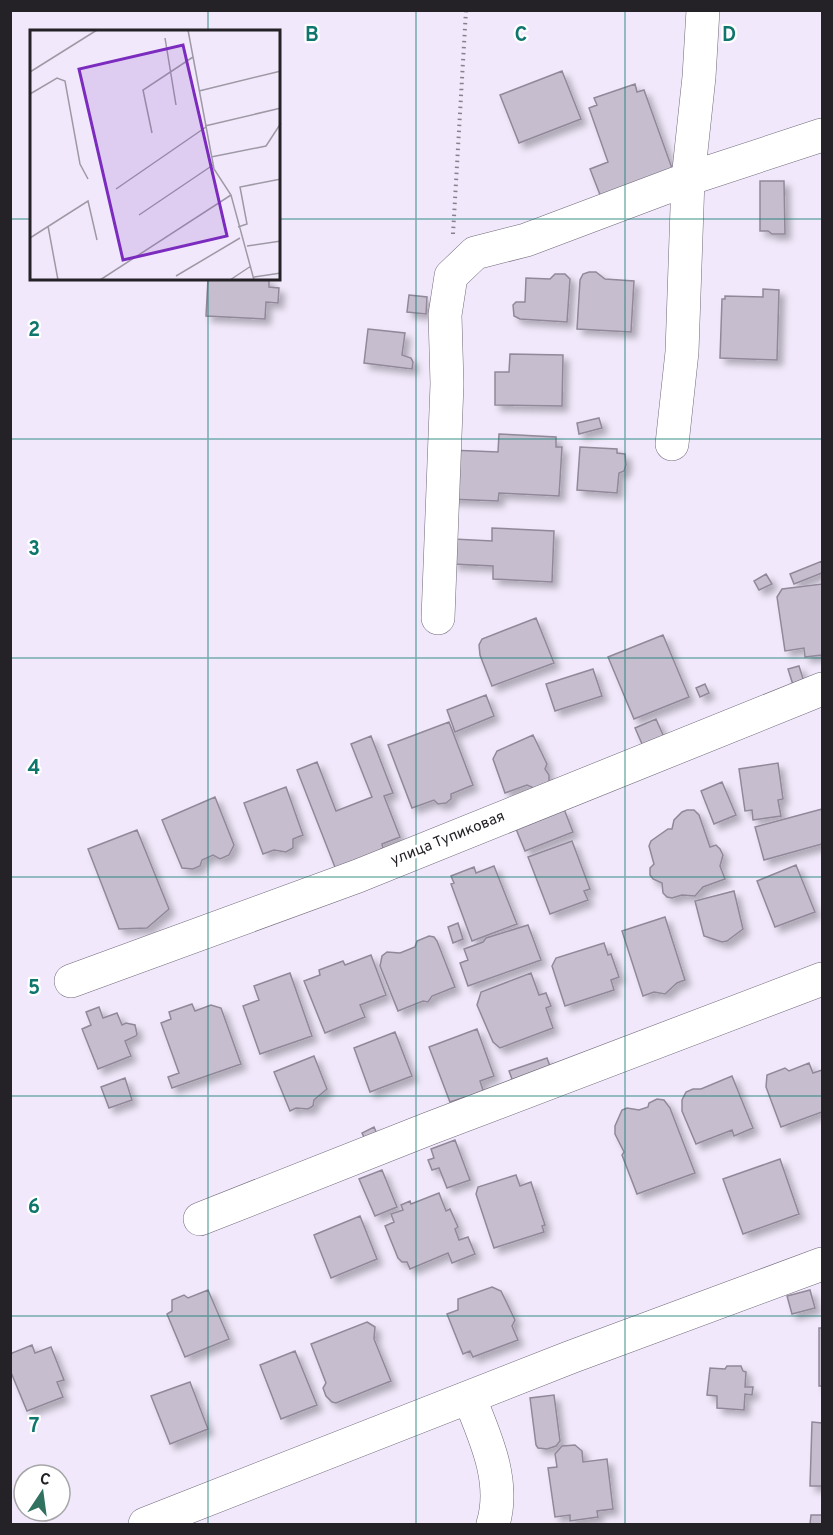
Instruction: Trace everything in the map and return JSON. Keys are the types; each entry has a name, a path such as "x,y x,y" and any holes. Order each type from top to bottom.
{"street":[{"path":"672,444 682,352 688,179 699,77 703,10"},
{"path":"438,618 447,384 445,315 451,276 475,253 526,240 688,179 822,135"},
{"name":"улица Тупиковая","path":"71,981 358,876 822,689"},
{"path":"200,1219 428,1129 822,979"},
{"path":"145,1524 469,1397 822,1264"},
{"path":"469,1397 487,1440 496,1479 501,1517"}],"path":[{"path":"451,276 466,10"}],"building":[{"path":"562,71 581,119 519,143 500,95"},
{"path":"635,84 637,92 644,90 673,171 604,205 590,169 608,162 589,108 597,105 594,98"},
{"path":"760,181 784,181 785,234 760,231"},
{"path":"596,272 605,279 634,281 631,332 577,329 580,280 583,274"},
{"path":"555,274 565,274 570,279 567,322 520,319 514,316 513,305 516,302 525,302 526,278 550,279"},
{"path":"208,280 269,280 269,287 279,288 278,303 266,302 265,319 206,316"},
{"path":"763,289 779,290 777,360 720,358 722,299 725,299 725,296 763,297"},
{"path":"409,295 427,297 426,314 407,312"},
{"path":"368,329 405,333 402,355 411,358 412,369 364,363"},
{"path":"510,354 563,355 562,406 495,405 495,372 509,372"},
{"path":"599,418 602,428 579,434 577,423"},
{"path":"499,434 556,437 556,447 562,447 559,496 499,493 498,501 448,499 450,450 498,452"},
{"path":"580,447 617,449 617,453 625,454 626,465 624,471 619,473 617,493 577,490"},
{"path":"492,528 554,531 552,582 493,579 493,566 452,564 454,539 492,541"},
{"path":"822,561 822,573 794,584 790,574"},
{"path":"766,574 772,584 759,590 754,581"},
{"path":"822,584 822,655 805,657 804,648 785,651 777,597 782,589"},
{"path":"536,618 554,663 492,686 480,655 479,645 482,639"},
{"path":"663,635 689,697 634,719 608,657"},
{"path":"799,666 805,685 794,688 788,669"},
{"path":"593,669 602,696 555,711 546,684"},
{"path":"705,684 709,693 700,697 696,688"},
{"path":"486,695 494,716 455,732 447,710"},
{"path":"656,719 667,744 646,753 635,728"},
{"path":"449,722 473,785 451,794 451,799 446,803 438,804 434,800 412,808 388,745"},
{"path":"533,735 547,764 545,769 549,775 549,785 536,789 527,785 505,793 493,759 497,751"},
{"path":"371,736 393,793 384,796 400,837 382,844 383,848 338,875 297,770 317,762 336,811 372,797 351,744"},
{"path":"778,763 783,799 778,800 781,816 753,820 752,810 745,811 739,769"},
{"path":"722,782 736,815 714,824 701,791"},
{"path":"286,787 303,835 293,839 293,848 286,852 274,850 263,854 244,803"},
{"path":"215,797 234,845 229,855 220,859 213,855 202,860 200,866 193,869 182,868 162,820"},
{"path":"564,809 573,832 525,851 516,829"},
{"path":"822,809 822,844 764,860 755,827"},
{"path":"687,810 694,810 699,815 710,847 716,845 720,849 723,855 720,866 725,879 703,887 695,896 667,897 663,893 662,883 650,875 650,868 654,864 649,846 651,841 668,829 672,829 674,820"},
{"path":"137,830 169,909 147,928 119,929 88,849"},
{"path":"572,841 590,889 584,891 588,900 550,914 528,857"},
{"path":"796,865 815,912 775,927 757,881"},
{"path":"494,866 517,924 472,941 451,884 454,883 451,876 474,867 476,873"},
{"path":"734,891 743,929 722,942 704,936 695,901"},
{"path":"665,917 685,980 677,983 665,994 654,992 643,996 622,931"},
{"path":"458,923 463,939 453,943 448,927"},
{"path":"528,925 541,960 468,986 460,963 468,960 464,949 483,942 486,938"},
{"path":"429,936 434,937 437,941 455,987 432,996 428,1002 423,1001 398,1011 380,966 382,956 387,952 400,953 415,947 417,941"},
{"path":"604,943 608,955 611,954 619,977 611,980 614,990 565,1006 552,966 556,958"},
{"path":"371,955 386,995 360,1005 365,1017 325,1033 304,981 320,975 319,970 343,961 345,965"},
{"path":"290,973 312,1036 260,1054 243,1006 259,1000 254,986"},
{"path":"531,973 539,995 546,993 551,1006 546,1008 553,1028 500,1048 493,1042 477,1005 481,992"},
{"path":"192,1004 195,1011 211,1005 221,1008 241,1064 172,1088 168,1077 179,1073 161,1023 171,1019 169,1012"},
{"path":"99,1007 103,1018 117,1013 122,1025 126,1023 135,1025 137,1034 125,1041 131,1056 98,1069 82,1029 91,1025 86,1012"},
{"path":"477,1029 494,1076 480,1081 483,1090 473,1100 465,1097 450,1102 429,1047"},
{"path":"395,1032 412,1076 370,1092 354,1048"},
{"path":"314,1056 327,1089 314,1100 313,1106 308,1109 296,1108 290,1111 274,1072"},
{"path":"547,1058 554,1077 516,1090 509,1071"},
{"path":"809,1063 813,1073 822,1070 822,1112 781,1127 766,1087 767,1075 785,1068 789,1071"},
{"path":"732,1076 753,1128 734,1136 732,1130 696,1144 682,1111 682,1100 686,1092 701,1089"},
{"path":"125,1078 132,1100 109,1108 101,1087"},
{"path":"657,1099 664,1100 670,1108 695,1173 637,1194 622,1155 624,1152 615,1134 615,1126 622,1110 627,1108 639,1110 648,1107 649,1103"},
{"path":"374,1127 377,1134 365,1139 362,1133"},
{"path":"455,1140 470,1180 447,1188 439,1168 432,1170 428,1160 434,1158 431,1149"},
{"path":"780,1159 799,1214 743,1234 723,1179"},
{"path":"382,1170 397,1207 375,1216 359,1179"},
{"path":"516,1175 520,1186 531,1182 545,1225 542,1226 544,1232 494,1248 476,1194 478,1187"},
{"path":"439,1193 446,1211 450,1209 458,1227 455,1229 459,1240 468,1237 475,1254 452,1263 448,1253 410,1269 407,1262 402,1262 398,1258 385,1226 394,1222 391,1214 403,1210 401,1205 410,1201 411,1204"},
{"path":"360,1216 377,1259 331,1278 314,1235"},
{"path":"492,1287 501,1291 515,1320 512,1326 518,1340 473,1357 470,1351 463,1354 447,1314 458,1310 458,1299"},
{"path":"208,1290 229,1339 185,1357 167,1314 172,1311 172,1300 184,1295 188,1298"},
{"path":"810,1290 815,1308 792,1314 787,1296"},
{"path":"367,1322 375,1327 374,1339 391,1381 336,1403 332,1402 326,1396 323,1388 326,1383 311,1344"},
{"path":"819,1328 822,1328 822,1386 819,1386"},
{"path":"32,1345 35,1353 51,1347 64,1380 57,1382 63,1397 27,1411 10,1370 10,1357 12,1353"},
{"path":"295,1351 317,1405 281,1419 260,1365"},
{"path":"727,1366 741,1366 746,1372 745,1387 753,1387 752,1395 745,1394 744,1410 717,1408 717,1396 707,1395 710,1368 725,1369"},
{"path":"190,1382 208,1429 170,1444 151,1396"},
{"path":"554,1395 560,1441 556,1446 547,1449 538,1448 530,1398"},
{"path":"812,1422 822,1423 822,1486 810,1486"},
{"path":"575,1445 582,1451 583,1462 607,1459 613,1509 597,1511 598,1517 570,1521 570,1515 555,1517 548,1468 557,1467 555,1454 562,1446"},
{"path":"811,1515 822,1515 822,1524 810,1524"}]}
